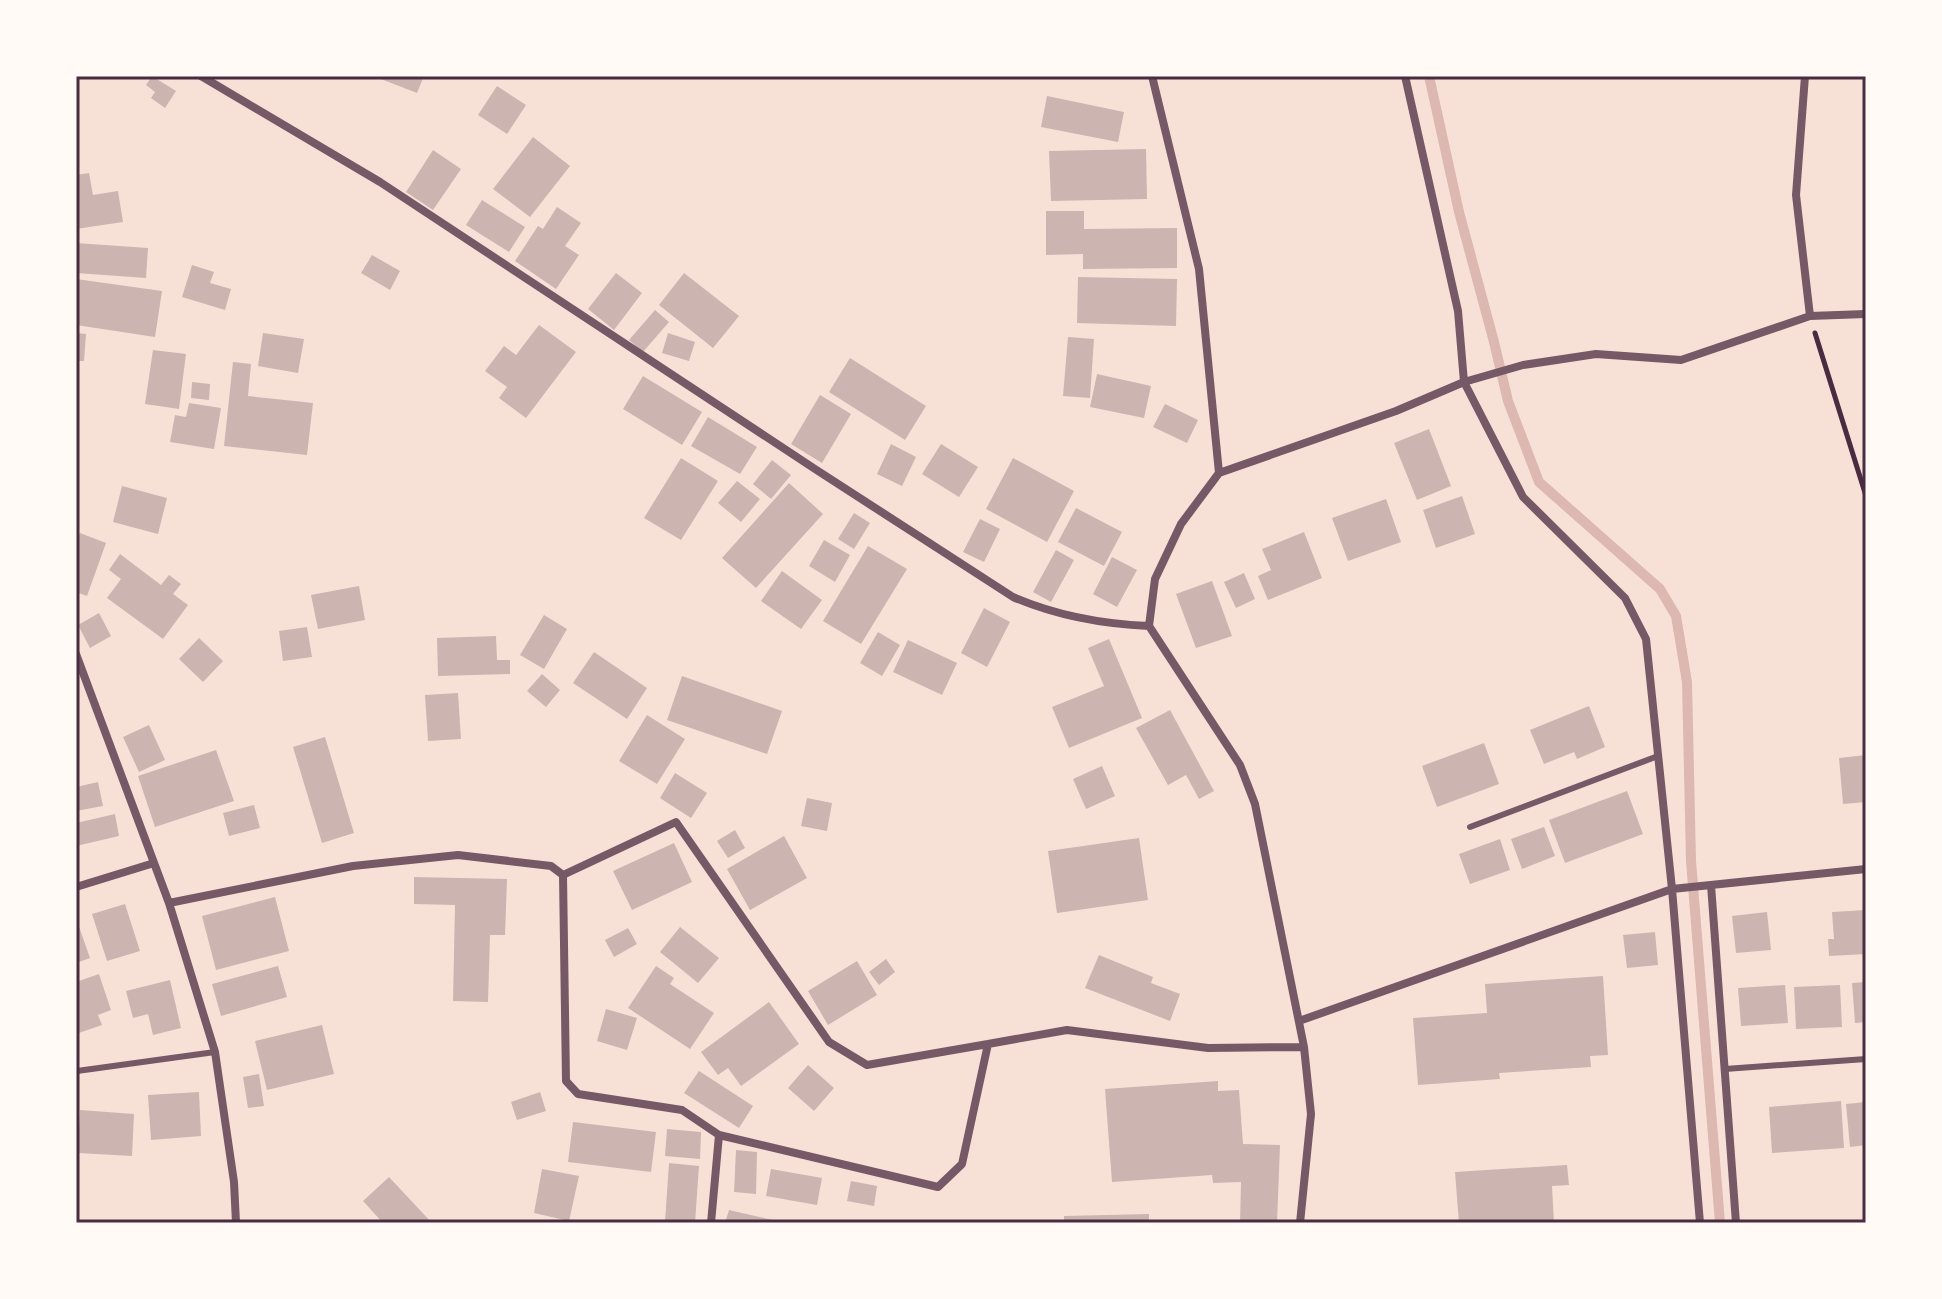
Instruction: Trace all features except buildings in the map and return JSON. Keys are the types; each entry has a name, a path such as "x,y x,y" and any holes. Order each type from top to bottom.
{"street":[{"path":"201,76 380,182 1013,597 1043,610 1108,624 1149,626"},
{"path":"1152,76 1199,269 1219,473"},
{"path":"1405,76 1458,311 1464,382 1523,497 1625,598 1646,639 1672,889 1700,1223"},
{"path":"1805,76 1796,195 1810,316"},
{"path":"1300,1223 1311,1114 1304,1047 1255,804 1240,765 1149,626 1155,579 1181,524 1219,473 1396,411 1464,382 1523,365 1596,354 1681,360 1810,316 1866,314"},
{"path":"76,654 169,903 215,1052 234,1182 236,1223"},
{"path":"563,875 676,822 829,1042 867,1065 1067,1030 1208,1048 1304,1047"},
{"path":"169,903 353,866 458,855 551,866 563,875"},
{"path":"76,887 154,863"},
{"path":"1299,1021 1672,889 1866,869"},
{"path":"563,875 566,1081 578,1094 682,1110 719,1135 938,1187 962,1164 988,1044"},
{"path":"1711,885 1736,1223"},
{"path":"711,1223 719,1135"}],"lane":[{"path":"1470,827 1658,756"},
{"path":"77,1071 215,1052"},
{"path":"1725,1069 1866,1059"}],"path":[{"path":"1810,316 1866,496"}],"waterway":[{"path":"1429,76 1459,212 1508,401 1539,482 1660,589 1676,616 1687,682 1691,861 1720,1223"}]}
